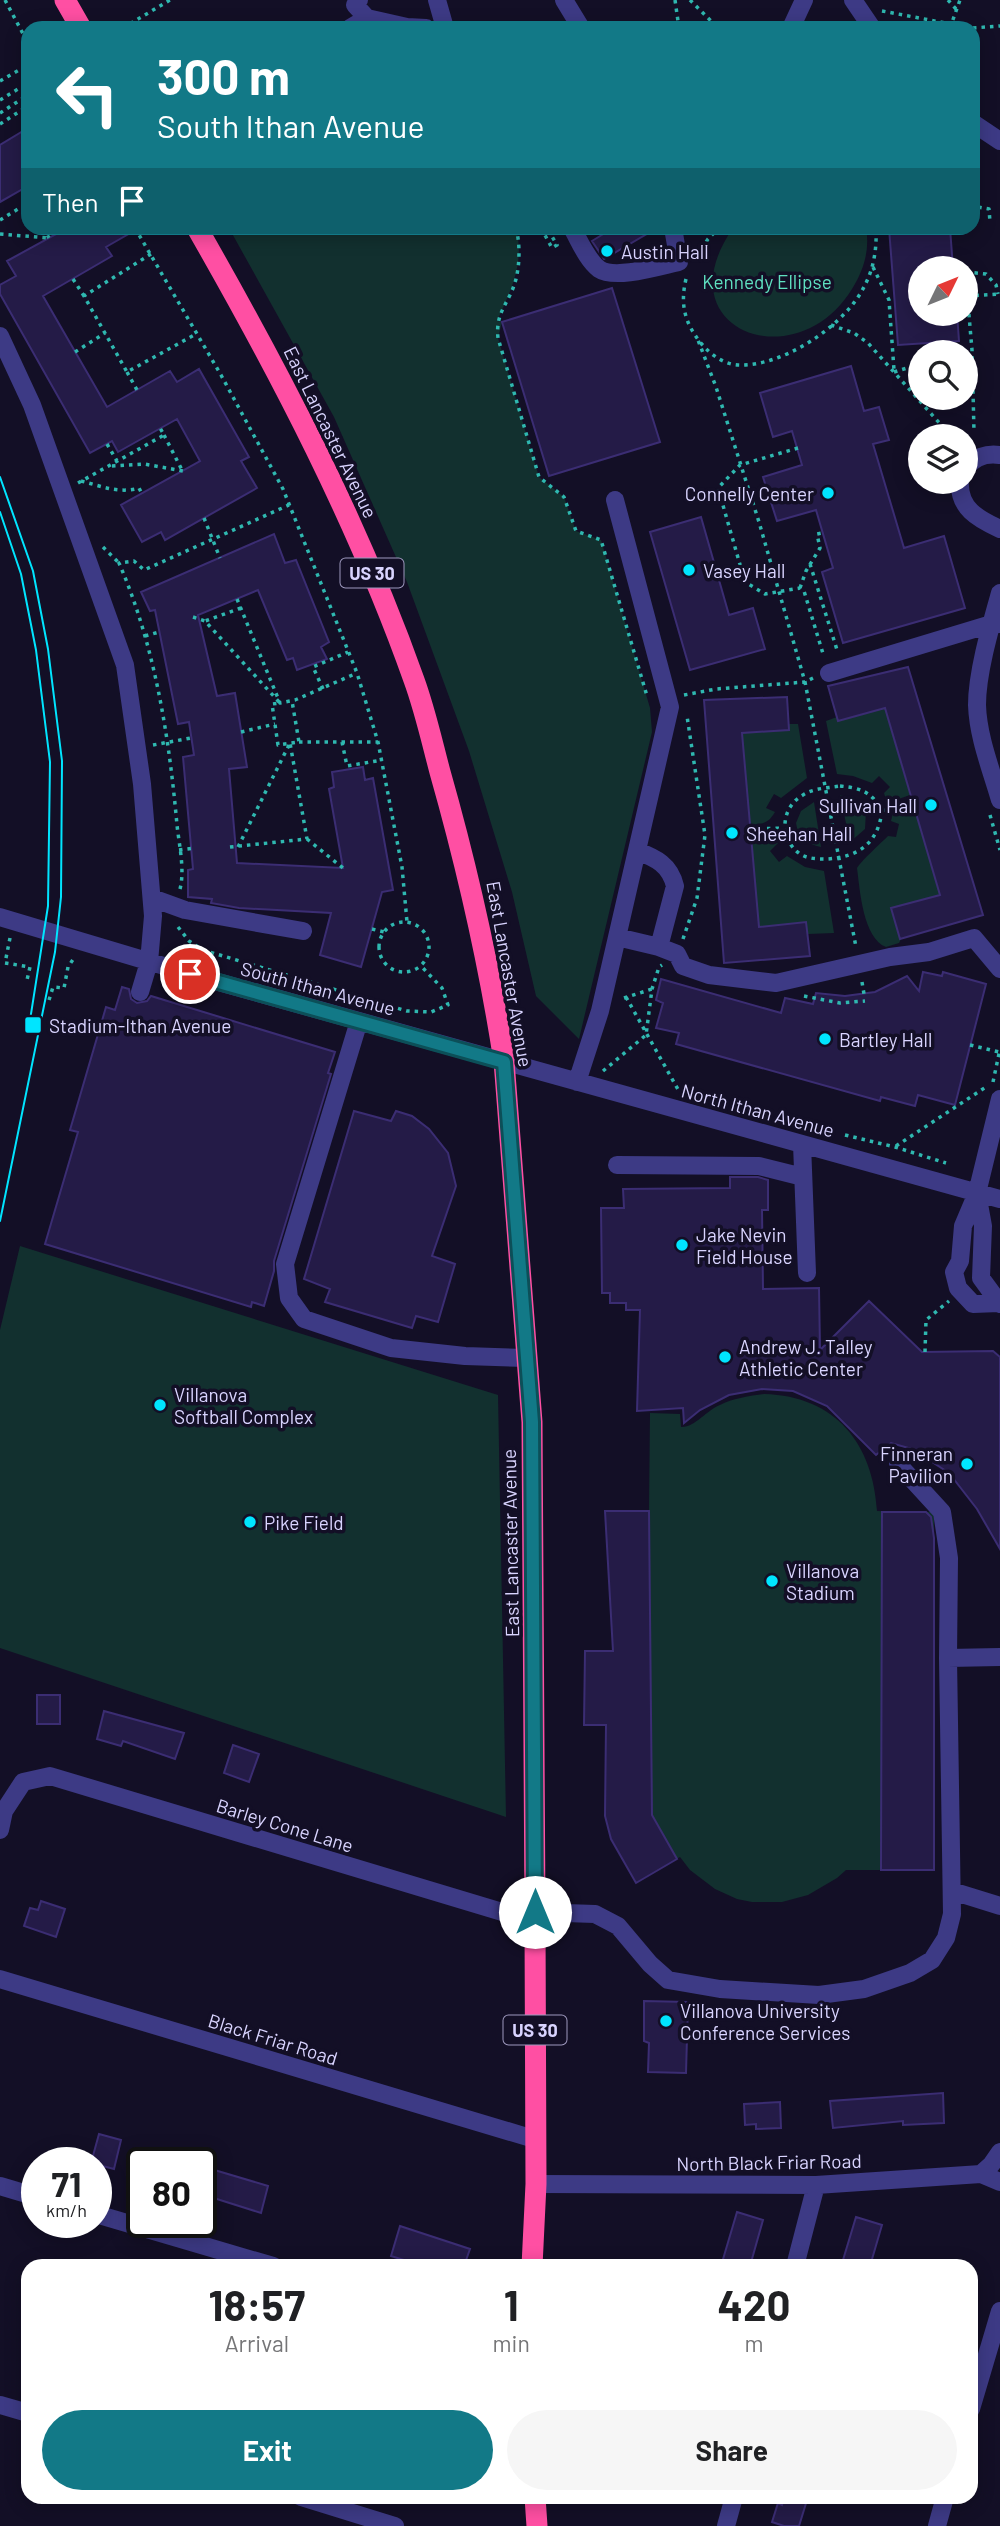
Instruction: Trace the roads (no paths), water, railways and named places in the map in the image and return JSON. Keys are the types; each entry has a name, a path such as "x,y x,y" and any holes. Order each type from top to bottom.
{"highway":[{"path":"65,0 77,21"},
{"name":"East Lancaster Avenue","path":"201,235 313,440 371,571 415,682 466,862 504,1062 532,1422 536,2184 532,2259"},
{"path":"536,2504 537,2526"}],"street":[{"path":"437,0 443,21"},
{"path":"564,0 577,21"},
{"path":"794,21 804,0"},
{"path":"855,3 867,21"},
{"path":"358,6 393,21"},
{"path":"980,128 1000,141"},
{"path":"577,235 598,268 612,274 679,262 674,235"},
{"path":"0,336 32,405 125,665 137,747 153,916 149,962 140,992"},
{"path":"978,458 1000,456"},
{"path":"960,494 972,514 1000,529"},
{"path":"583,1083 670,708 615,500"},
{"path":"1000,593 996,624 977,704 982,739 1000,800"},
{"path":"836,671 996,624"},
{"path":"637,851 666,866 673,876 675,886 659,947"},
{"path":"152,898 175,907 303,931"},
{"name":"South Ithan Avenue","path":"6,919 504,1062"},
{"path":"617,937 677,954 683,966 709,975 776,983 860,963 929,952 974,938 1000,969"},
{"path":"359,1021 285,1264 289,1298 304,1319 391,1348 465,1356 527,1358"},
{"name":"North Ithan Avenue","path":"504,1062 1000,1199"},
{"path":"994,1092 977,1193 963,1226 960,1261 954,1272 955,1281 966,1298 974,1304 1000,1304"},
{"path":"802,1144 807,1273"},
{"path":"617,1165 759,1166 803,1177"},
{"path":"977,1193 983,1226 983,1283 1000,1304"},
{"path":"960,1261 970,1266 981,1266"},
{"name":"Barley Cone Lane","path":"0,1830 4,1811 23,1782 50,1776 535,1917 595,1914 618,1926 650,1964 668,1980 720,1989 830,1994 864,1989 909,1973 932,1960 946,1938 952,1914 949,1558 942,1512 898,1464"},
{"path":"948,1658 1000,1657"},
{"path":"952,1891 1000,1906"},
{"name":"Black Friar Road","path":"0,1979 534,2138"},
{"path":"981,2174 1000,2152"},
{"name":"North Black Friar Road","path":"536,2184 816,2185 981,2174 1000,2182"},
{"path":"797,2259 816,2185"},
{"path":"0,2186 21,2192"},
{"path":"112,2219 249,2259"},
{"path":"978,2385 1000,2311"},
{"path":"0,2404 21,2411"},
{"path":"324,2504 395,2526"},
{"path":"726,2526 732,2504"},
{"path":"937,2526 943,2504"}],"tram line":[{"path":"0,477 33,571 48,649 62,761 61,897 55,952 0,1221"},
{"path":"0,512 21,574 36,650 50,762 48,906 28,1033"}],"place":[{"name":"Austin Hall","path":"607,251"},
{"name":"Connelly Center","path":"828,493"},
{"name":"Vasey Hall","path":"689,570"},
{"name":"Sullivan Hall","path":"931,805"},
{"name":"Sheehan Hall","path":"732,833"},
{"name":"Stadium-Ithan Avenue","path":"33,1025"},
{"name":"Bartley Hall","path":"825,1039"},
{"name":"Jake Nevin Field House","path":"682,1245"},
{"name":"Andrew J. Talley Athletic Center","path":"725,1357"},
{"name":"Villanova Softball Complex","path":"160,1405"},
{"name":"Finneran Pavilion","path":"967,1464"},
{"name":"Pike Field","path":"250,1522"},
{"name":"Villanova Stadium","path":"772,1581"},
{"name":"Villanova University Conference Services","path":"666,2021"}],"park label":[{"name":"Kennedy Ellipse","path":"767,281"}]}
